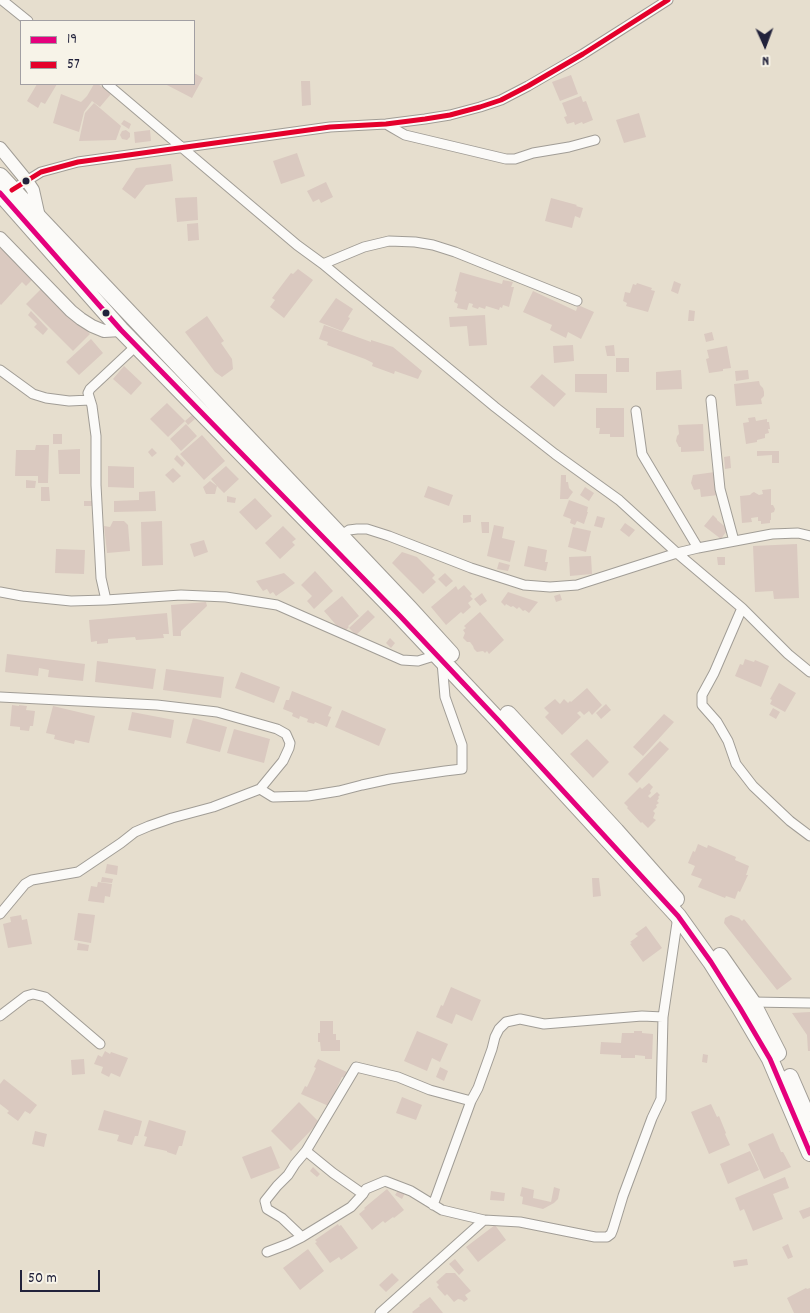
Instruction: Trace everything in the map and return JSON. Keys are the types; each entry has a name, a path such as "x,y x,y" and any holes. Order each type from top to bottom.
{"highway":[{"path":"0,176 6,192 121,330 404,612"},
{"path":"6,192 40,219 340,536 435,649 498,720 678,916 736,1000 770,1059 810,1153"},
{"path":"435,649 540,748 690,914 752,1002 782,1059 810,1123"}],"main road":[{"path":"0,148 33,190 40,219"},
{"path":"0,238 81,319 104,331 121,330"}],"street":[{"path":"2,0 27,20"},
{"path":"6,192 41,172 78,162 330,127 426,120 480,107 501,100 583,54 668,0"},
{"path":"108,85 297,245 323,264 495,407 555,454 619,500 677,553 742,608 788,654 810,672"},
{"path":"386,124 405,135 506,159 515,159 533,153 569,147 595,140"},
{"path":"323,264 364,247 389,241 433,244 578,301"},
{"path":"106,600 101,578 96,485 96,436 92,406 88,393 136,346"},
{"path":"0,370 34,394 46,398 69,402 90,400"},
{"path":"711,400 720,489 734,541"},
{"path":"636,411 642,454 698,548"},
{"path":"340,536 349,530 367,529 471,568 524,585 550,587 576,585 698,548 772,534 798,533 810,536"},
{"path":"0,592 71,601 181,595 226,597 277,605 402,660 418,661 435,649 445,697 462,745 462,769 390,780 362,785 339,792 308,796 273,797 260,789"},
{"path":"742,608 714,673 704,689 702,705 717,722 728,741 736,764 753,786 790,821 810,836"},
{"path":"0,697 156,705 216,712 277,729 286,734 290,743 283,761 260,789 213,807 172,818 135,832 78,872 32,880 25,884 0,914"},
{"path":"267,1252 302,1238 351,1207 366,1189 385,1181 410,1191 442,1210 484,1220 520,1222 601,1238 611,1234 623,1196 661,1099 663,1017 678,916"},
{"path":"0,1016 26,996 33,994 45,996 100,1044"},
{"path":"752,1002 810,1003"},
{"path":"433,1205 471,1101 478,1088 492,1049 494,1037 506,1022 520,1019 544,1024 642,1016 663,1017"},
{"path":"302,1238 282,1218 267,1209 265,1201 306,1151 356,1067 398,1077 430,1090 471,1101"},
{"path":"306,1151 363,1194"},
{"path":"380,1313 484,1220"}],"building":[{"path":"195,74 203,78 192,98 167,85 195,85"},
{"path":"571,75 578,94 560,101 552,82"},
{"path":"301,81 310,81 311,105 302,106"},
{"path":"36,85 56,85 45,104 41,102 38,108 27,101"},
{"path":"93,85 99,85 111,94 100,107 92,101 84,112 79,132 53,123 61,94 81,102"},
{"path":"581,96 583,102 586,101 593,120 583,124 582,122 575,125 574,122 567,124 564,117 567,116 562,103"},
{"path":"94,103 121,126 116,140 79,141 85,113"},
{"path":"639,113 646,137 624,143 616,120"},
{"path":"124,120 131,124 129,129 121,124"},
{"path":"126,130 130,133 130,137 127,140 122,139 120,135 122,131"},
{"path":"150,130 151,141 135,143 134,132"},
{"path":"297,153 305,176 281,184 273,161"},
{"path":"171,164 173,181 146,185 135,199 122,189 136,168"},
{"path":"326,182 333,197 321,203 319,199 313,202 307,191"},
{"path":"197,197 198,220 177,222 175,198"},
{"path":"551,198 583,208 580,218 575,216 572,228 545,221"},
{"path":"198,223 199,240 188,241 187,224"},
{"path":"0,248 34,278 26,286 22,282 1,305 0,304"},
{"path":"298,269 313,280 284,318 270,307 275,300 272,298 291,273 293,274"},
{"path":"460,272 502,284 503,280 513,282 511,287 514,287 509,307 503,305 499,310 486,306 485,309 479,307 478,309 472,307 473,304 469,303 467,310 457,308 458,304 454,302"},
{"path":"674,281 681,284 678,294 671,291"},
{"path":"637,283 652,288 651,290 655,291 648,312 626,306 627,303 623,301 625,292 630,293 633,284 636,285"},
{"path":"43,287 90,334 73,351 26,304"},
{"path":"533,291 576,311 578,305 594,312 581,339 568,332 566,338 550,330 552,325 523,312"},
{"path":"336,298 353,309 342,331 319,322"},
{"path":"689,310 695,311 694,321 688,321"},
{"path":"31,311 48,329 43,335 34,327 37,324 28,315"},
{"path":"485,315 487,345 469,346 467,326 450,327 449,317"},
{"path":"207,316 224,341 221,343 232,359 233,369 222,377 215,372 185,332"},
{"path":"324,325 371,342 371,340 393,347 422,371 418,379 395,371 394,374 372,366 373,363 365,359 327,345 328,342 319,339"},
{"path":"712,332 714,340 706,342 704,334"},
{"path":"91,339 103,353 79,375 66,362"},
{"path":"573,345 574,361 554,363 553,346"},
{"path":"614,345 615,356 607,356 605,346"},
{"path":"727,346 731,368 709,373 706,359 709,358 707,350"},
{"path":"616,358 629,358 629,372 616,372"},
{"path":"124,366 142,383 131,395 113,379"},
{"path":"681,370 682,389 656,390 656,372"},
{"path":"748,370 749,379 736,381 735,371"},
{"path":"542,374 566,394 554,407 530,387"},
{"path":"575,374 607,374 607,393 575,392"},
{"path":"759,381 764,392 764,396 761,399 762,404 736,406 734,384"},
{"path":"167,403 185,421 168,437 150,419"},
{"path":"596,408 624,408 624,437 610,437 610,434 599,434 600,428 596,428"},
{"path":"192,415 195,419 188,425 185,421"},
{"path":"755,417 756,421 767,419 770,429 768,429 769,433 765,434 765,438 757,440 757,442 746,444 743,423 749,422 748,418"},
{"path":"186,424 197,436 181,451 170,439"},
{"path":"703,424 704,451 681,452 681,447 679,447 676,441 679,434 678,425"},
{"path":"53,434 62,434 62,444 53,444"},
{"path":"202,435 225,461 204,480 180,454"},
{"path":"36,445 49,445 48,483 38,483 38,476 15,476 16,450 35,450"},
{"path":"152,448 157,453 152,457 148,452"},
{"path":"80,449 80,474 59,474 58,450"},
{"path":"757,451 779,451 779,463 772,463 772,455 757,456"},
{"path":"177,455 185,463 182,467 174,459"},
{"path":"730,456 731,468 725,469 724,457"},
{"path":"108,466 134,467 134,488 108,487"},
{"path":"226,466 239,479 224,493 211,479"},
{"path":"173,468 181,476 173,483 165,475"},
{"path":"715,472 718,495 701,497 700,489 694,490 691,483 693,475"},
{"path":"561,475 566,475 566,482 568,482 569,488 573,492 568,499 560,499"},
{"path":"26,480 36,481 35,488 26,488"},
{"path":"210,481 217,486 215,494 206,494 203,487"},
{"path":"428,486 453,495 449,506 424,497"},
{"path":"41,487 49,487 50,501 41,501"},
{"path":"585,487 594,493 589,501 580,495"},
{"path":"771,489 771,505 775,509 771,513 770,523 761,524 761,521 758,521 758,517 751,518 752,522 742,523 740,496 750,495 754,492 759,495 763,494 762,490"},
{"path":"155,491 156,511 114,512 114,501 139,500 139,492"},
{"path":"227,496 236,498 235,503 227,502"},
{"path":"255,498 272,516 256,530 239,512"},
{"path":"569,500 588,507 584,524 577,521 575,525 570,523 571,519 563,516"},
{"path":"84,501 92,501 92,506 84,506"},
{"path":"463,515 471,515 471,522 463,523"},
{"path":"713,515 728,529 721,539 704,526"},
{"path":"597,516 605,518 602,528 594,526"},
{"path":"113,521 124,521 128,525 130,551 107,553 104,526 110,527"},
{"path":"162,521 163,565 142,566 141,522"},
{"path":"481,522 489,522 489,533 482,533"},
{"path":"625,523 635,530 629,537 620,530"},
{"path":"494,525 504,527 502,538 515,541 510,562 487,556"},
{"path":"283,526 296,539 292,542 295,545 280,559 265,543"},
{"path":"573,527 591,531 586,552 568,547"},
{"path":"204,540 208,552 194,557 190,544"},
{"path":"797,544 799,598 774,599 773,591 755,592 753,546"},
{"path":"528,546 547,550 545,562 548,562 546,571 524,566"},
{"path":"56,549 85,550 84,574 55,573"},
{"path":"402,552 417,557 435,575 432,578 436,582 423,594 392,563"},
{"path":"591,556 592,574 570,576 569,557"},
{"path":"717,557 725,557 725,565 718,565"},
{"path":"499,562 510,565 508,571 497,569"},
{"path":"315,571 333,591 314,609 307,601 312,596 301,585"},
{"path":"284,573 295,583 276,596 273,592 270,594 267,589 263,591 256,581"},
{"path":"445,573 453,581 446,587 438,579"},
{"path":"464,585 472,594 470,596 473,599 468,603 471,607 463,614 461,612 446,625 431,607 456,586 458,590"},
{"path":"508,592 538,602 529,613 519,607 517,609 506,604 505,606 501,602"},
{"path":"482,593 487,601 480,606 474,599"},
{"path":"560,594 562,600 556,602 554,596"},
{"path":"342,596 359,616 343,633 324,611"},
{"path":"206,602 207,606 181,631 181,636 173,636 171,605"},
{"path":"368,610 375,617 356,635 349,628"},
{"path":"480,612 504,640 489,654 487,651 485,653 483,651 477,652 470,642 463,638 465,633 463,630 466,628 464,626"},
{"path":"167,613 169,634 163,634 164,638 136,640 135,637 108,639 108,643 97,644 97,641 91,642 89,620"},
{"path":"390,638 395,643 391,648 386,643"},
{"path":"7,654 85,664 83,681 48,677 49,670 39,668 38,676 5,672"},
{"path":"745,659 754,662 755,660 769,666 761,687 735,676 740,664 743,665"},
{"path":"97,661 156,669 153,689 95,682"},
{"path":"166,669 224,677 221,698 163,690"},
{"path":"241,672 280,687 274,703 235,688"},
{"path":"779,683 796,693 785,712 770,704 772,700 770,699"},
{"path":"587,688 602,705 592,715 589,711 584,715 580,711 577,713 581,717 562,735 545,717 549,713 544,708 555,699 560,704 564,699 568,703 571,702"},
{"path":"292,691 332,707 328,716 331,717 327,727 315,722 314,724 307,722 308,719 300,716 299,719 292,716 293,713 283,709"},
{"path":"606,704 611,710 601,719 596,713"},
{"path":"12,705 27,706 26,710 35,711 33,726 30,726 29,731 20,730 20,727 10,726"},
{"path":"53,706 95,716 89,743 75,740 74,744 54,739 55,735 46,733"},
{"path":"773,708 780,712 776,719 769,715"},
{"path":"342,710 386,729 379,746 335,727"},
{"path":"132,712 174,720 171,738 128,730"},
{"path":"664,714 674,722 643,756 633,747"},
{"path":"193,718 227,727 220,752 186,743"},
{"path":"234,729 270,739 264,763 227,753"},
{"path":"587,739 609,762 593,778 570,754"},
{"path":"660,741 669,749 637,783 628,774"},
{"path":"649,783 653,787 648,796 650,798 657,792 660,795 657,801 659,803 653,811 655,813 653,818 656,820 648,828 641,823 624,803 640,787 642,789"},
{"path":"698,844 707,848 708,845 736,857 735,860 749,866 746,875 748,875 735,899 726,896 725,898 698,887 702,879 691,875 695,866 688,863"},
{"path":"107,864 118,866 117,875 105,873"},
{"path":"102,877 113,879 112,883 101,882"},
{"path":"592,878 599,878 601,896 593,897"},
{"path":"98,882 112,884 110,897 105,896 104,903 88,901 91,886 97,887"},
{"path":"78,913 95,915 91,943 74,940"},
{"path":"21,915 22,920 27,919 32,944 8,948 3,924 11,922 10,917"},
{"path":"731,915 742,921 744,919 792,979 777,990 724,923 725,918"},
{"path":"646,926 662,948 643,962 630,942 638,936 635,934"},
{"path":"78,943 89,945 88,951 77,950"},
{"path":"451,987 481,1000 472,1021 456,1014 452,1024 436,1017"},
{"path":"810,1012 810,1051 808,1051 807,1035 792,1013"},
{"path":"320,1021 333,1021 333,1034 336,1034 336,1040 340,1040 340,1051 321,1051 320,1042 318,1042"},
{"path":"417,1031 448,1044 440,1062 432,1058 427,1071 404,1061"},
{"path":"634,1031 653,1034 652,1059 645,1059 645,1056 635,1055 635,1058 621,1058 621,1055 600,1054 601,1042 621,1043 622,1033 634,1033"},
{"path":"105,1051 128,1058 120,1077 111,1073 109,1077 101,1073 103,1067 94,1064 98,1055 102,1057"},
{"path":"703,1054 708,1055 707,1063 702,1062"},
{"path":"84,1059 85,1074 72,1075 71,1060"},
{"path":"318,1059 347,1072 345,1078 342,1077 331,1100 331,1107 301,1094 305,1086 307,1087"},
{"path":"440,1067 448,1071 444,1081 436,1077"},
{"path":"4,1079 37,1105 30,1114 25,1111 18,1121 7,1113 9,1111 0,1104 0,1084"},
{"path":"402,1097 422,1105 416,1120 396,1113"},
{"path":"299,1102 319,1122 291,1151 271,1131"},
{"path":"711,1104 717,1117 719,1116 730,1145 709,1154 691,1112"},
{"path":"104,1110 142,1121 138,1136 135,1136 132,1145 117,1141 119,1135 98,1130"},
{"path":"149,1120 186,1131 182,1146 179,1146 176,1155 144,1146 147,1137 144,1136"},
{"path":"35,1131 47,1134 44,1147 32,1144"},
{"path":"773,1133 781,1152 783,1152 791,1167 764,1179 748,1144"},
{"path":"271,1146 280,1168 251,1179 242,1157"},
{"path":"750,1151 759,1170 728,1184 720,1164"},
{"path":"313,1167 320,1174 317,1177 310,1171"},
{"path":"785,1177 789,1188 773,1194 783,1219 753,1231 744,1209 740,1211 735,1198"},
{"path":"522,1187 534,1190 533,1198 551,1202 554,1187 560,1189 558,1199 543,1209 522,1204 523,1197 520,1196"},
{"path":"387,1189 404,1210 385,1223 383,1221 372,1230 359,1214"},
{"path":"399,1189 405,1193 402,1199 395,1195"},
{"path":"491,1191 505,1193 504,1201 490,1200"},
{"path":"810,1207 810,1216 803,1219 799,1211"},
{"path":"338,1224 339,1226 341,1225 358,1248 341,1260 339,1257 330,1263 315,1243 317,1242 315,1240"},
{"path":"495,1225 506,1240 478,1262 466,1247"},
{"path":"788,1244 793,1257 788,1259 782,1247"},
{"path":"308,1249 324,1271 300,1290 283,1268"},
{"path":"455,1259 464,1270 459,1275 449,1264"},
{"path":"747,1259 748,1265 734,1267 733,1261"},
{"path":"392,1273 399,1280 386,1292 379,1285"},
{"path":"446,1273 455,1273 471,1291 465,1295 468,1299 464,1302 458,1299 454,1302 437,1287 439,1285 436,1282"},
{"path":"806,1288 810,1288 810,1313 794,1313 787,1298"},
{"path":"430,1297 443,1313 412,1312 419,1305"}],"transit line":[{"name":"57","path":"12,190 41,172 78,162 330,127 386,124 425,119 480,107 501,100 528,86 583,54 668,0"},
{"name":"19","path":"0,193 121,330 400,616 678,916 711,962 770,1059 810,1153"}]}
